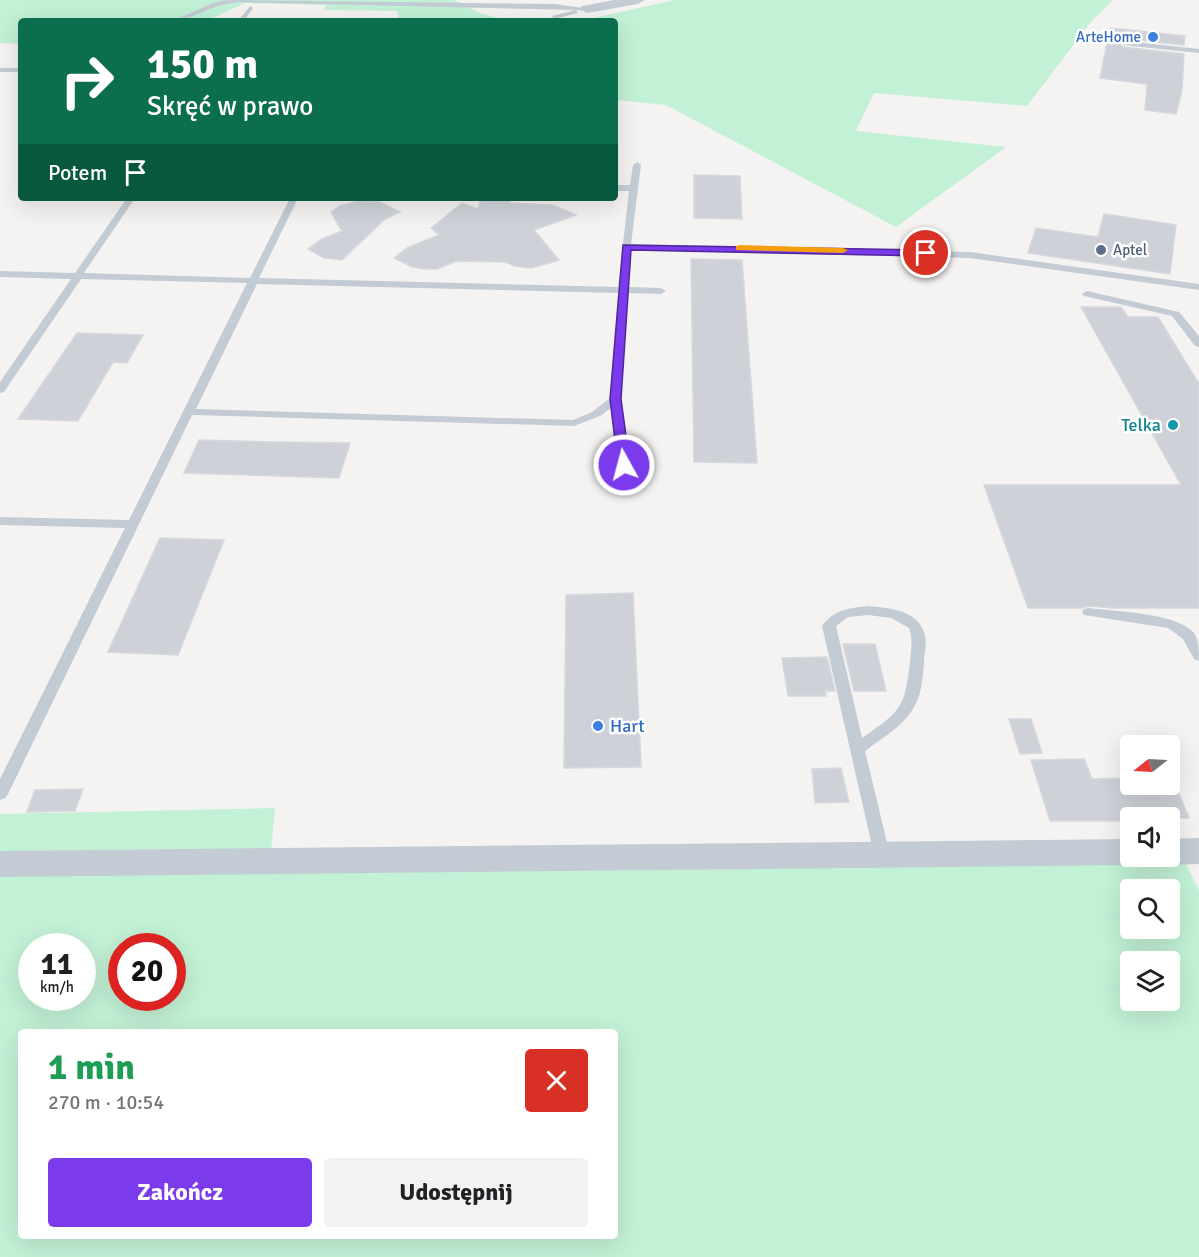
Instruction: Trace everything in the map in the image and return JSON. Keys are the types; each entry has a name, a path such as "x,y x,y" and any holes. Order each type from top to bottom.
{"street":[{"path":"587,9 638,0"},
{"path":"1180,852 1199,851"},
{"path":"0,864 1120,852"}],"lane":[{"path":"183,18 215,4 238,0 543,6 587,9"},
{"path":"243,18 250,9"},
{"path":"554,17 587,9"},
{"path":"1125,43 1199,51"},
{"path":"2,71 18,70"},
{"path":"624,465 615,399 626,247 638,165"},
{"path":"618,188 634,188"},
{"path":"0,390 129,201"},
{"path":"0,794 292,201"},
{"path":"626,247 970,255 1199,287"},
{"path":"0,274 661,291"},
{"path":"1087,294 1175,314 1195,332 1199,344"},
{"path":"187,412 574,423 596,414 615,399"},
{"path":"0,521 134,524"},
{"path":"858,749 902,714 914,693 919,639 914,625 905,617 885,612 863,611 841,614 831,619 829,626 882,855"},
{"path":"1089,612 1172,624 1189,636 1199,656"}],"green space":[{"path":"0,0 454,0 482,14 497,18 399,18 397,11 324,10 326,5 245,3 212,18 18,18 18,44 0,43"},
{"path":"675,0 1113,0 1090,23 1027,106 874,93 856,131 1006,147 896,227 666,105 618,100 618,18 594,18"},
{"path":"275,808 270,862 1120,856 1120,867 1180,867 1180,852 1199,890 1199,1257 0,1257 0,814"}],"building":[{"path":"1110,28 1185,36 1184,45 1125,39 1119,42 1122,47 1184,54 1182,91 1176,114 1145,110 1147,84 1100,78"},
{"path":"694,175 740,176 742,219 694,218"},
{"path":"359,201 380,202 400,212 385,219 342,260 324,258 308,249 322,239 342,231 331,212 340,206"},
{"path":"480,201 510,201 510,203 553,205 576,215 534,230 559,260 532,268 514,266 506,262 457,261 437,269 424,269 412,267 394,258 407,248 439,235 431,228 462,203 478,209"},
{"name":"Aptel","path":"1104,214 1176,225 1170,274 1028,253 1036,228 1098,237"},
{"path":"691,259 742,260 757,463 694,462"},
{"path":"1081,307 1121,307 1128,317 1158,317 1199,384 1199,608 1089,606 1028,608 984,485 1181,485"},
{"path":"77,333 143,335 127,363 113,362 78,421 18,419"},
{"path":"199,440 350,443 339,478 184,473"},
{"path":"160,538 224,540 178,655 108,652"},
{"path":"633,593 641,767 564,768 566,595"},
{"path":"843,644 875,644 886,691 854,691"},
{"path":"827,657 835,691 825,691 826,696 788,696 782,658"},
{"path":"1009,719 1031,719 1042,753 1020,754"},
{"path":"1084,759 1092,779 1120,778 1120,795 1180,795 1189,818 1180,818 1180,807 1120,807 1120,821 1050,821 1031,760"},
{"path":"841,768 849,802 815,803 812,769"},
{"path":"83,789 75,811 27,812 35,790"}],"slow traffic":[{"path":"740,248 843,250"}],"place":[{"name":"ArteHome","path":"1153,37"},
{"name":"Aptel","path":"1101,250"},
{"name":"Telka","path":"1173,425"},
{"name":"Hart","path":"598,726"}],"route":[{"path":"624,465 615,399 626,247 926,253"}]}
